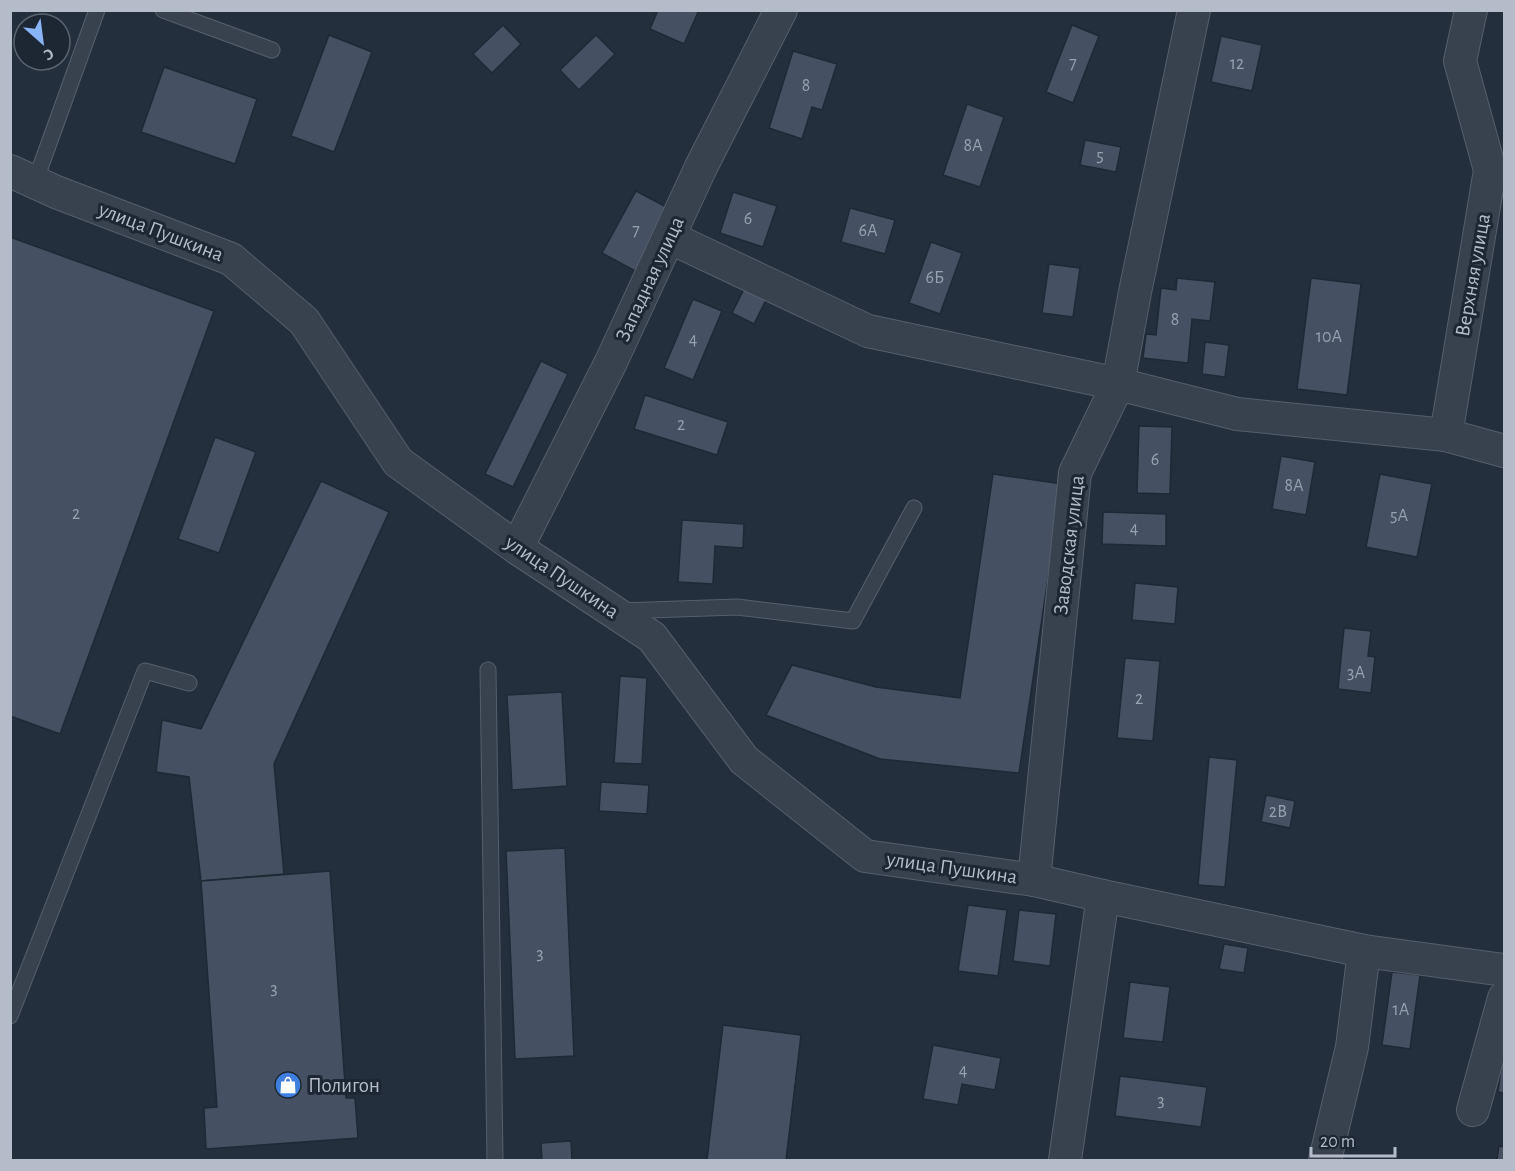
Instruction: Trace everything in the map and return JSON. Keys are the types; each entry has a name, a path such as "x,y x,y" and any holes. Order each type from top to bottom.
{"street":[{"name":"Западная улица","path":"517,548 611,362 701,167 781,10"},
{"name":"Заводская улица","path":"1034,880 1075,473 1118,384 1194,10"},
{"name":"Верхняя улица","path":"1446,435 1490,170 1460,61 1471,10"},
{"name":"улица Пушкина","path":"23,177 231,259 304,321 398,462 517,548 652,637 744,759 865,856 1034,880 1146,906 1364,951 1504,970"},
{"path":"669,237 868,331 1118,384 1236,414 1446,435 1504,451"},
{"path":"1065,1161 1103,896"},
{"path":"1325,1161 1352,1047 1364,951"},
{"path":"1473,1110 1504,998"}],"lane":[{"path":"23,177 97,10"},
{"path":"163,10 272,50"},
{"path":"613,611 737,607 853,621 914,508"},
{"path":"488,670 495,1161"},
{"path":"10,1016 145,671 189,683"}],"building":[{"path":"658,10 699,10 684,44 650,29"},
{"path":"503,25 521,44 492,73 473,54"},
{"path":"1072,25 1099,36 1073,103 1046,92"},
{"path":"329,35 372,52 334,152 291,136"},
{"path":"596,35 615,54 579,90 560,70"},
{"path":"1221,36 1262,45 1252,91 1211,82"},
{"path":"793,51 837,64 822,110 812,107 802,139 769,128"},
{"path":"164,67 257,99 235,164 141,132"},
{"path":"967,104 1004,117 980,187 943,175"},
{"path":"1085,140 1121,147 1116,172 1080,165"},
{"path":"636,191 670,209 637,272 602,253"},
{"path":"733,192 777,206 763,247 720,233"},
{"path":"850,208 895,220 885,254 841,242"},
{"path":"10,237 214,311 60,734 10,716"},
{"path":"931,242 962,253 940,314 909,303"},
{"path":"1049,264 1080,268 1073,317 1042,313"},
{"path":"1177,278 1215,282 1210,321 1192,319 1188,363 1143,358 1146,334 1156,335 1161,288 1176,290"},
{"path":"1311,278 1361,284 1347,395 1297,389"},
{"path":"745,287 767,298 754,324 732,313"},
{"path":"693,299 722,311 693,380 664,368"},
{"path":"1205,342 1229,345 1225,377 1202,374"},
{"path":"541,361 568,374 513,487 485,474"},
{"path":"645,395 728,422 717,455 634,429"},
{"path":"1139,426 1172,427 1170,494 1137,493"},
{"path":"215,437 256,452 219,553 178,539"},
{"path":"1281,456 1315,462 1306,515 1272,509"},
{"path":"993,474 1062,484 1019,773 880,759 766,715 792,665 876,687 960,698"},
{"path":"1380,474 1432,484 1417,557 1366,547"},
{"path":"321,481 389,512 274,764 284,874 201,881 189,777 156,772 162,720 201,729"},
{"path":"1103,512 1166,514 1166,546 1102,544"},
{"path":"682,520 744,524 743,548 715,546 713,584 678,582"},
{"path":"1135,583 1178,587 1175,624 1132,620"},
{"path":"1344,628 1371,631 1368,656 1375,657 1371,693 1338,689"},
{"path":"1125,658 1160,661 1153,741 1117,738"},
{"path":"620,676 647,678 642,764 614,763"},
{"path":"562,692 567,786 512,790 507,695"},
{"path":"1209,757 1237,760 1225,887 1198,885"},
{"path":"601,782 649,785 647,814 599,811"},
{"path":"1266,795 1295,801 1290,828 1261,822"},
{"path":"565,848 574,1056 515,1059 506,851"},
{"path":"330,871 346,1098 355,1098 358,1138 206,1149 204,1108 217,1107 201,881"},
{"path":"968,905 1007,910 998,976 958,971"},
{"path":"1019,910 1056,914 1050,966 1013,961"},
{"path":"1224,944 1248,948 1244,973 1219,969"},
{"path":"1392,972 1420,975 1410,1049 1382,1045"},
{"path":"1130,982 1170,987 1163,1042 1123,1038"},
{"path":"723,1025 801,1035 786,1160 707,1160"},
{"path":"933,1045 1001,1058 995,1090 962,1084 958,1105 923,1099"},
{"path":"1504,1053 1504,1093 1498,1092"},
{"path":"1120,1076 1207,1087 1201,1127 1115,1116"},
{"path":"571,1141 572,1160 542,1160 541,1143"},
{"path":"1499,1146 1504,1147 1504,1160 1497,1160"}],"place":[{"name":"Полигон","path":"288,1085"}]}
